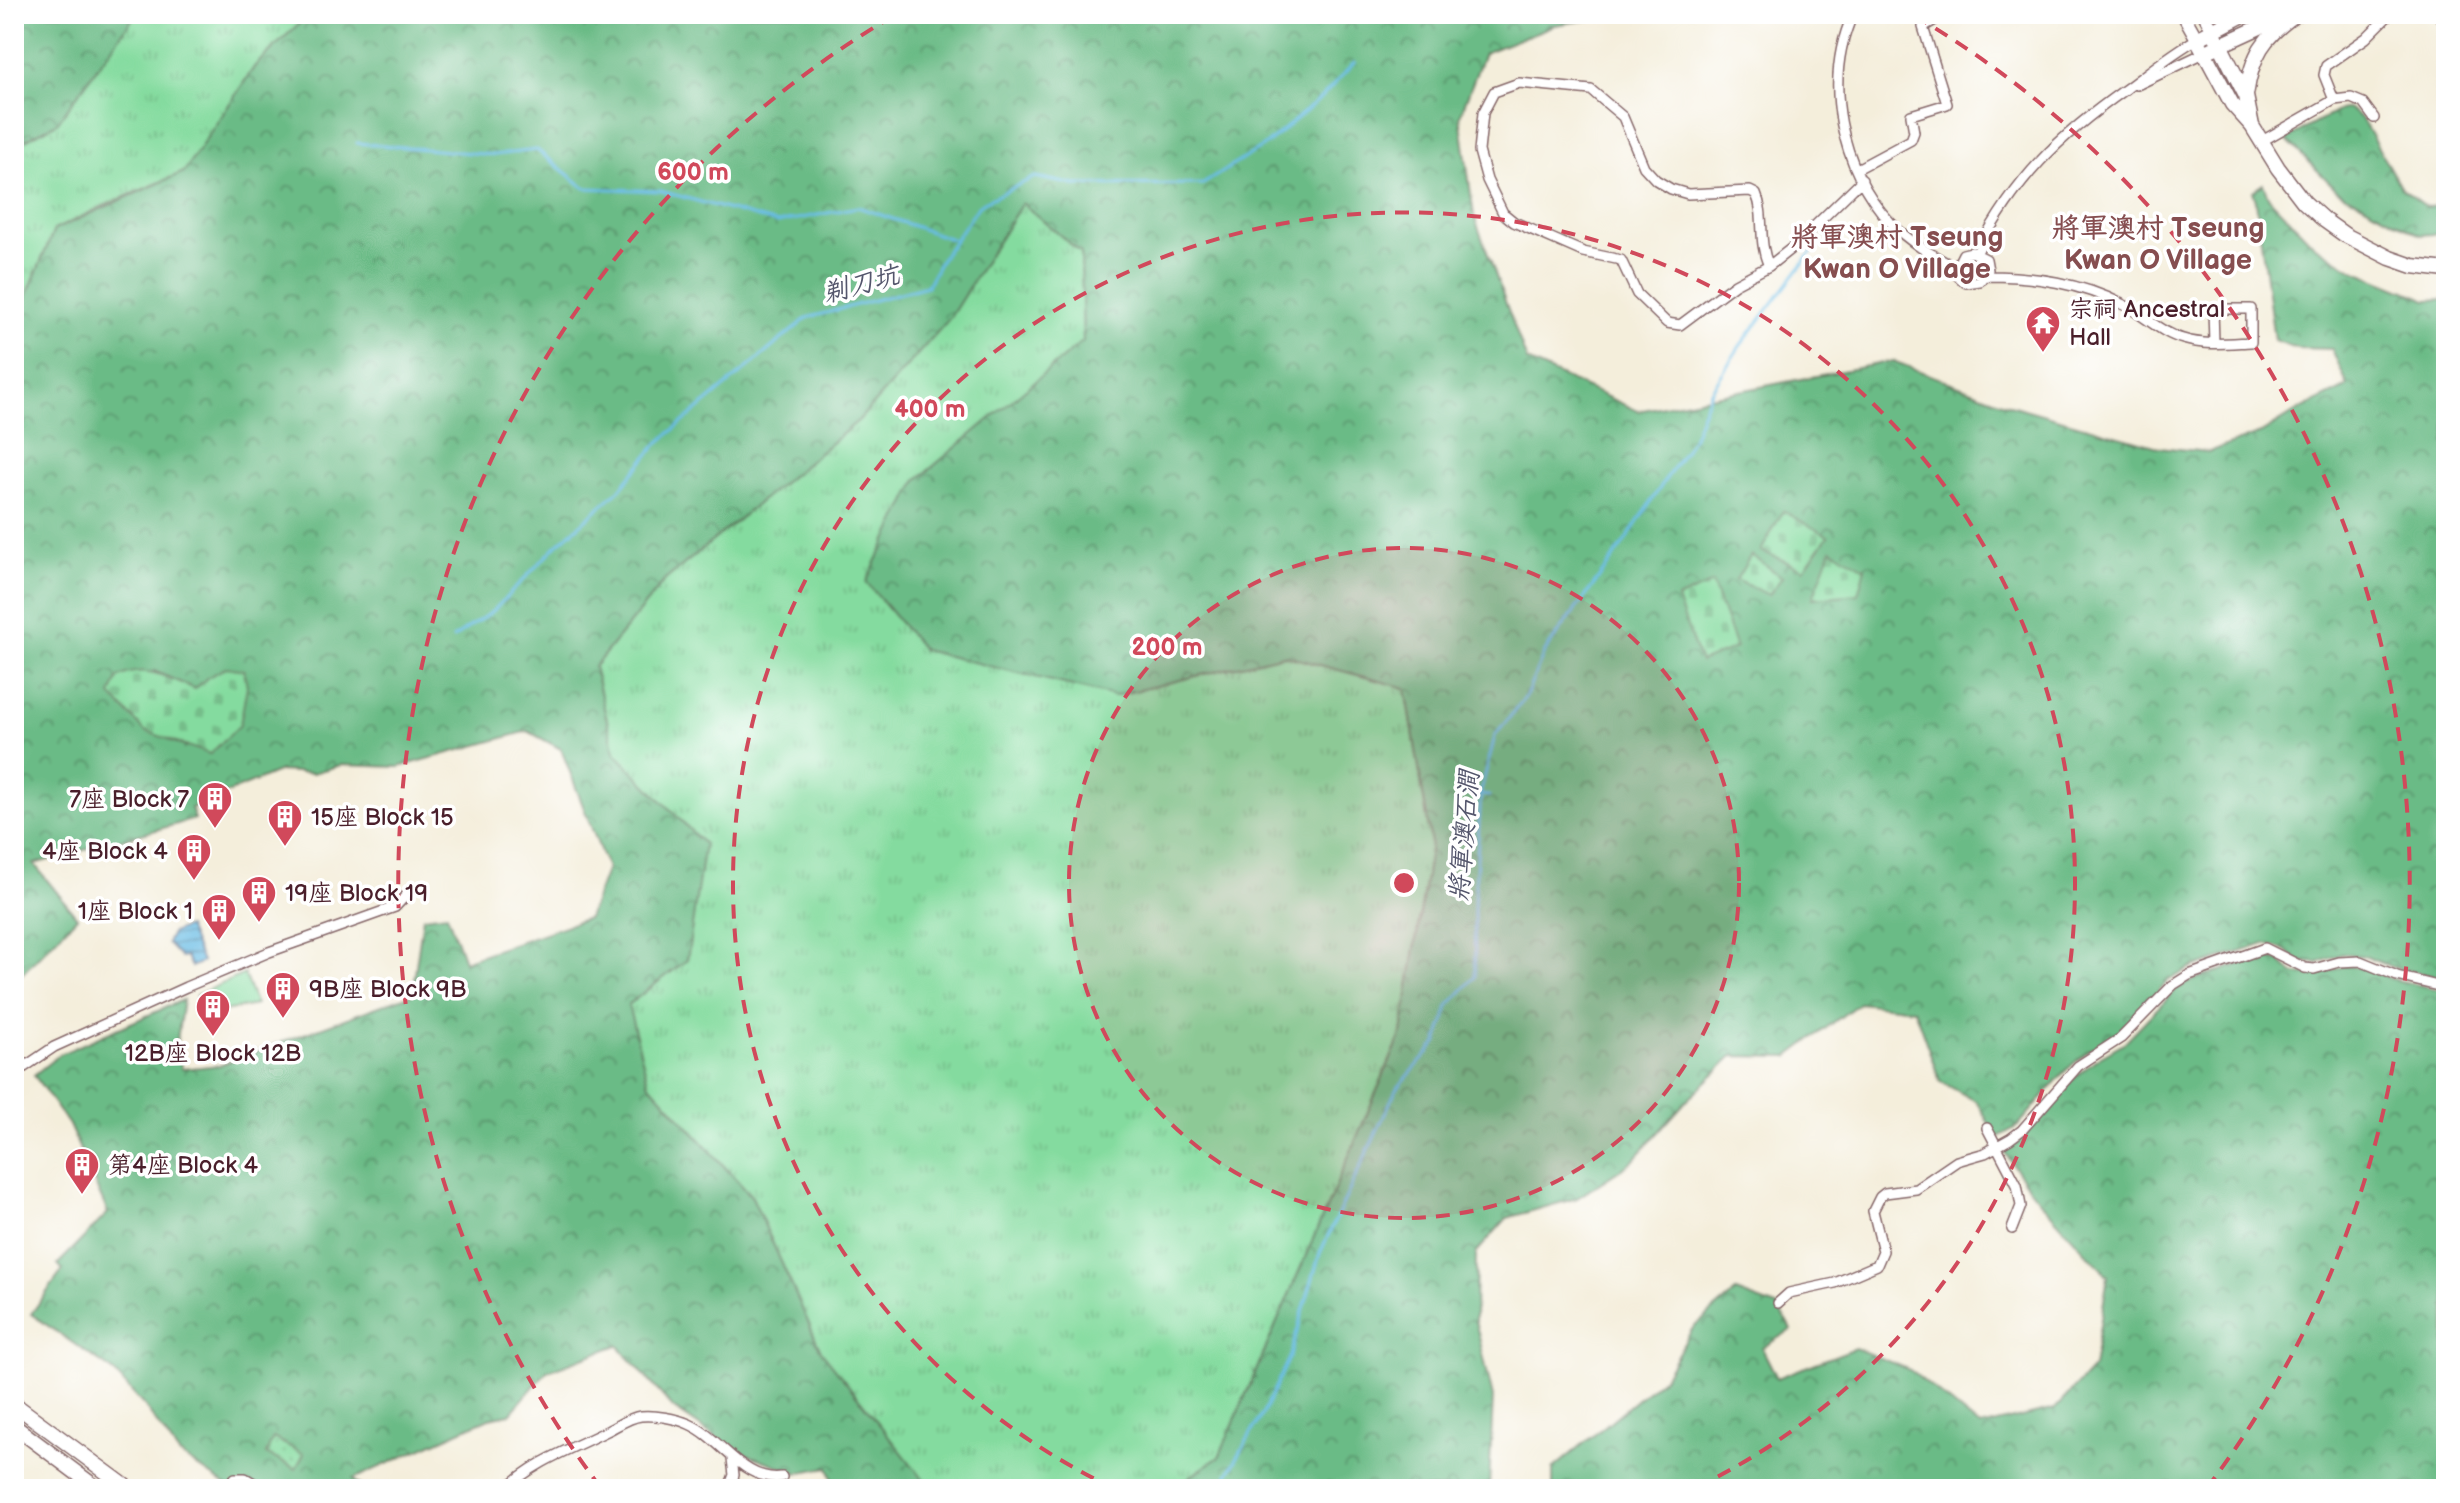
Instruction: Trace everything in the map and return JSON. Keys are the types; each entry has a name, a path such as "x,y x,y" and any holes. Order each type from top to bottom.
{"main road":[{"path":"2183,14 2232,104 2252,126 2304,202 2345,235 2390,258 2413,266 2446,270"},
{"path":"2204,14 2246,96 2252,126"},
{"path":"2216,38 2245,14"},
{"path":"2201,46 2216,38 2293,14"},
{"path":"2246,96 2251,66 2265,40 2293,14"},
{"path":"14,1404 129,1489"},
{"path":"14,1426 98,1489"}],"street":[{"path":"1853,14 1842,45 1838,85 1842,128 1857,169 1875,203 1911,241 1956,268 1959,277 1966,283 1976,283 1986,276 2018,276 2080,287 2125,306 2175,337 2194,342 2214,343 2251,342 2251,309 2213,309 2214,343"},
{"path":"1857,169 1911,140 1914,134 1911,115 1947,104 1923,27 1945,14"},
{"path":"2334,100 2326,84 2326,66 2346,55 2390,14"},
{"path":"2438,14 2446,27"},
{"path":"2123,91 2201,46"},
{"path":"1977,252 2005,204 2047,152 2071,129 2177,50 2201,46"},
{"path":"1769,266 1761,249 1756,194 1751,191 1688,194 1656,180 1644,167 1623,117 1596,93 1586,88 1519,83 1502,87 1488,100 1480,128 1479,151 1487,180 1503,213 1514,222 1583,252 1621,260 1635,291 1667,323 1680,325 1735,284 1769,266 1862,180"},
{"path":"2262,141 2334,100 2358,100 2374,118"},
{"path":"1956,268 1963,254 1977,252"},
{"path":"1977,252 1988,265 1986,276"},
{"path":"14,1074 54,1047 186,987 269,952 395,907 413,888"},
{"path":"1778,1303 1789,1293 1835,1283 1879,1264 1883,1251 1873,1211 1880,1197 1885,1193 1916,1189 1957,1161 1998,1147 2022,1130 2078,1066 2121,1038 2171,986 2189,975 2263,948 2310,969 2360,961 2397,976 2446,988"},
{"path":"1987,1128 2017,1185 2021,1206 2012,1229"},
{"path":"506,1489 535,1466 638,1416 670,1418 691,1425 732,1456 737,1464 770,1478 782,1477"},
{"path":"720,1489 730,1485 734,1475 732,1456"},
{"path":"224,1489 235,1478 245,1478 264,1489"}],"green space":[{"path":"14,14 136,14 57,123 14,146"},
{"path":"136,14 309,14 255,66 184,172 54,230 23,305 14,312 14,146 57,123"},
{"path":"309,14 1625,14 1554,25 1484,53 1460,116 1474,216 1527,361 1638,411 1893,361 2010,405 2158,447 2209,452 2261,433 2348,386 2332,349 2297,348 2274,340 2253,191 2263,184 2269,198 2314,245 2354,270 2427,300 2446,299 2446,979 2392,967 2364,956 2342,954 2318,963 2299,962 2286,950 2265,944 2192,968 2169,980 2117,1033 2089,1050 2063,1073 2018,1126 1997,1138 1977,1102 1940,1081 1914,1009 1859,1003 1788,1057 1733,1056 1687,1100 1632,1162 1577,1198 1507,1218 1476,1253 1475,1320 1493,1397 1489,1489 1172,1489 1219,1457 1402,1033 1431,843 1406,688 1283,655 1114,696 923,650 866,582 917,480 1083,341 1081,253 1022,203 949,319 859,420 665,580 594,667 615,753 704,844 687,960 628,1005 648,1082 752,1197 821,1351 931,1489 836,1489 828,1467 797,1473 733,1449 673,1408 618,1345 547,1371 510,1414 489,1418 353,1479 363,1489 231,1489 179,1454 145,1407 113,1371 31,1314 63,1270 58,1264 108,1213 69,1125 34,1075 60,1054 183,1000 176,1047 182,1069 220,1065 412,994 423,917 447,914 464,961 588,918 607,868 561,749 528,731 399,767 341,765 313,773 280,771 191,808 195,819 34,864 77,917 14,982 14,312 23,305 54,230 184,172 255,66","holes":["154,671 195,689 208,677 242,707 240,725 186,747 169,740"]},
{"path":"2348,108 2361,118 2401,188 2427,207 2446,206 2446,233 2420,235 2337,190 2286,139"},
{"path":"1022,203 1081,253 1083,342 917,480 1114,696 1283,655 1406,688 1431,843 1402,1033 1219,1457 1172,1489 931,1489 821,1351 752,1197 648,1082 627,1005 687,960 703,844 615,753 594,667 665,580 859,420 949,319"},
{"path":"1783,511 1828,536 1804,569 1761,551"},
{"path":"1831,549 1865,568 1858,594 1813,598"},
{"path":"1751,555 1782,577 1769,595 1736,580"},
{"path":"1712,583 1736,648 1700,662 1677,599"},
{"path":"227,667 244,670 247,686 240,725 210,754 145,731 111,695 118,678 128,673 157,674 195,689 208,677"},
{"path":"2265,956 2280,961 2294,974 2320,975 2344,966 2361,967 2388,978 2446,991 2446,1489 1553,1489 1553,1469 1664,1377 1693,1328 1736,1292 1779,1308 1791,1330 1762,1348 1777,1378 1855,1348 1910,1370 1980,1427 2055,1409 2093,1368 2108,1276 2039,1199 2003,1149 2025,1135 2071,1081 2096,1059 2125,1042 2176,989 2196,979"},
{"path":"244,974 256,1005 204,1018 196,995"},
{"path":"273,1438 304,1454 296,1469 266,1454"}],"water":[{"path":"187,927 202,962 191,967 186,957 181,958 167,943 172,933"}],"waterway":[{"name":"剃刀坑","path":"453,638 493,611 557,545 619,490 658,443 807,318 927,286 941,259 980,204 1035,177 1075,185 1203,184 1267,144 1323,96 1355,62"},
{"path":"357,143 494,155 537,150 585,188 661,191 777,223 858,207 954,240"},
{"name":"將軍澳石澗","path":"1230,1489 1228,1474 1264,1411 1290,1356 1320,1253 1396,1090 1437,1043 1449,1005 1475,977 1474,908 1481,791 1495,736 1526,696 1544,653 1620,549 1692,439 1710,393 1740,346 1821,240"},
{"path":"1464,793 1489,796"}],"place":[{"name":"宗祠 Ancestral Hall","path":"2043,354"},
{"name":"7座 Block 7","path":"215,830"},
{"name":"15座 Block 15","path":"285,848"},
{"name":"4座 Block 4","path":"194,882"},
{"name":"19座 Block 19","path":"259,924"},
{"name":"1座 Block 1","path":"219,942"},
{"name":"9B座 Block 9B","path":"283,1020"},
{"name":"12B座 Block 12B","path":"213,1038"},
{"name":"第4座 Block 4","path":"82,1196"}],"district":[{"name":"將軍澳村 Tseung Kwan O Village","path":"2158,244"},
{"name":"將軍澳村 Tseung Kwan O Village","path":"1897,253"}]}
